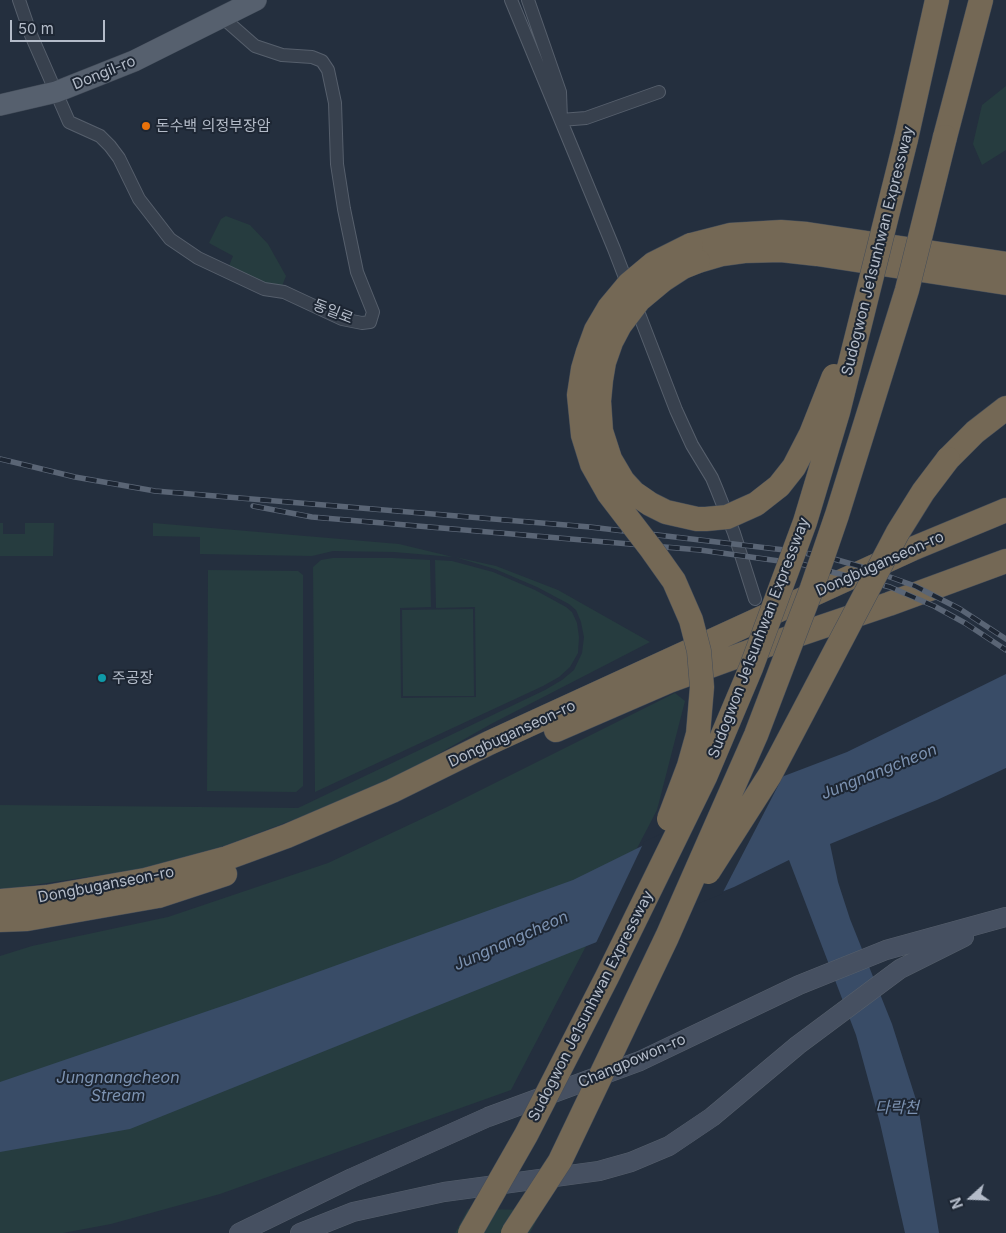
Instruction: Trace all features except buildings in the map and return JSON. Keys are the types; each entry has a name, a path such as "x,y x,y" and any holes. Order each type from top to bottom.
{"highway":[{"name":"Sudogwon Je1sunhwan Expressway","path":"470,1233 526,1135 607,977 709,769 744,686 780,592 805,522 838,412 907,134 937,0"},
{"name":"Sudogwon Je1sunhwan Expressway","path":"513,1233 560,1161 667,937 756,735 837,515 907,290 981,0"},
{"path":"907,134 833,379 799,458 783,481 763,499 736,513 726,517 706,519 677,515 658,508 629,488 616,470 607,452 601,431 599,411 600,380 604,362 626,316 639,300 654,286 683,268 694,253 718,237 794,232 1006,264"},
{"path":"607,977 689,766 700,722 702,678 697,640 688,611 677,587 652,550 609,494 592,464 583,435 580,386 585,360 604,316 616,299 638,276 653,264 674,252 722,254 744,250 781,250 1006,282"},
{"path":"667,937 770,775 898,532 923,492 948,459 975,432 1006,408"},
{"name":"Dongbuganseon-ro","path":"0,901 47,897 145,880 227,858 287,836 392,791 489,743 912,549 1006,510"},
{"name":"Dongbuganseon-ro","path":"0,920 27,919 158,896 284,854 366,821 528,742 669,681 1006,561"}],"main road":[{"name":"Dongil-ro","path":"0,105 52,83 134,61 256,0"}],"street":[{"path":"19,0 31,35 52,83"},
{"path":"511,0 614,249 676,410 692,445 717,490 734,533 756,599"},
{"path":"528,0 560,92 561,120"},
{"name":"동일로","path":"52,83 69,122 100,136 110,146 119,158 139,199 170,239 198,258 264,288 284,292 342,319 362,323 370,322 373,312 357,272 344,209 337,164 335,103 328,70 322,61 312,57 282,55 254,46 222,17"},
{"path":"561,120 586,118 659,92"},
{"name":"Changpowon-ro","path":"240,1233 370,1170 488,1118 640,1061 799,985 886,950 1004,917"},
{"name":"Changpowon-ro","path":"300,1233 353,1212 444,1192 599,1171 631,1162 668,1146 712,1117 798,1046 900,969 1004,917"}],"green space":[{"path":"1006,86 1006,150 982,165 973,144 982,105"},
{"path":"226,216 250,225 268,244 286,276 282,286 266,283 229,266 233,256 209,243 221,219"},
{"path":"0,523 3,523 3,534 25,534 25,523 54,523 53,556 0,556"},
{"path":"153,523 399,544 453,557 394,552 333,551 312,556 200,554 200,537 153,536"},
{"path":"455,557 496,566 558,590 650,642 491,724 401,775 343,801 224,846 142,869 0,890 0,805 298,808 545,690 574,670 582,653 584,637 576,610 569,604 537,587 495,569"},
{"path":"333,558 430,560 431,607 400,608 401,698 476,697 475,607 436,608 435,560 452,561 493,572 535,590 566,607 572,612 577,623 579,637 578,653 570,667 559,677 543,686 315,792 313,567 321,560"},
{"path":"208,570 298,571 303,575 303,786 296,792 207,791"},
{"path":"473,609 474,696 403,696 402,610"},
{"path":"675,693 685,701 657,810 511,1090 220,1194 111,1224 63,1233 0,1233 0,956 32,946 168,917 328,863 447,807"},
{"path":"468,1209 542,1210 530,1233 455,1233"}],"water":[{"name":"Jungnangcheon Stream","path":"1006,674 1006,768 937,800 830,844 838,882 850,919 892,1024 918,1106 939,1233 905,1233 880,1123 856,1035 789,860 734,887 130,1129 0,1152 0,1082 240,1000 573,880 784,776 847,752"}],"pier":[{"path":"774,778 780,782 722,894 595,945 644,842"}],"railway":[{"path":"0,459 75,477 155,491 590,527 793,551 827,557 915,586 960,609 1006,639"},
{"path":"253,506 312,517 700,550 801,564 890,587 934,606 965,623 1006,650"}],"place":[{"name":"돈수백 의정부장암","path":"146,126"},
{"name":"주공장","path":"102,678"}],"water label":[{"name":"Jungnangcheon","path":"879,772"},
{"name":"Jungnangcheon","path":"511,941"},
{"name":"다락천","path":"897,1108"}]}
